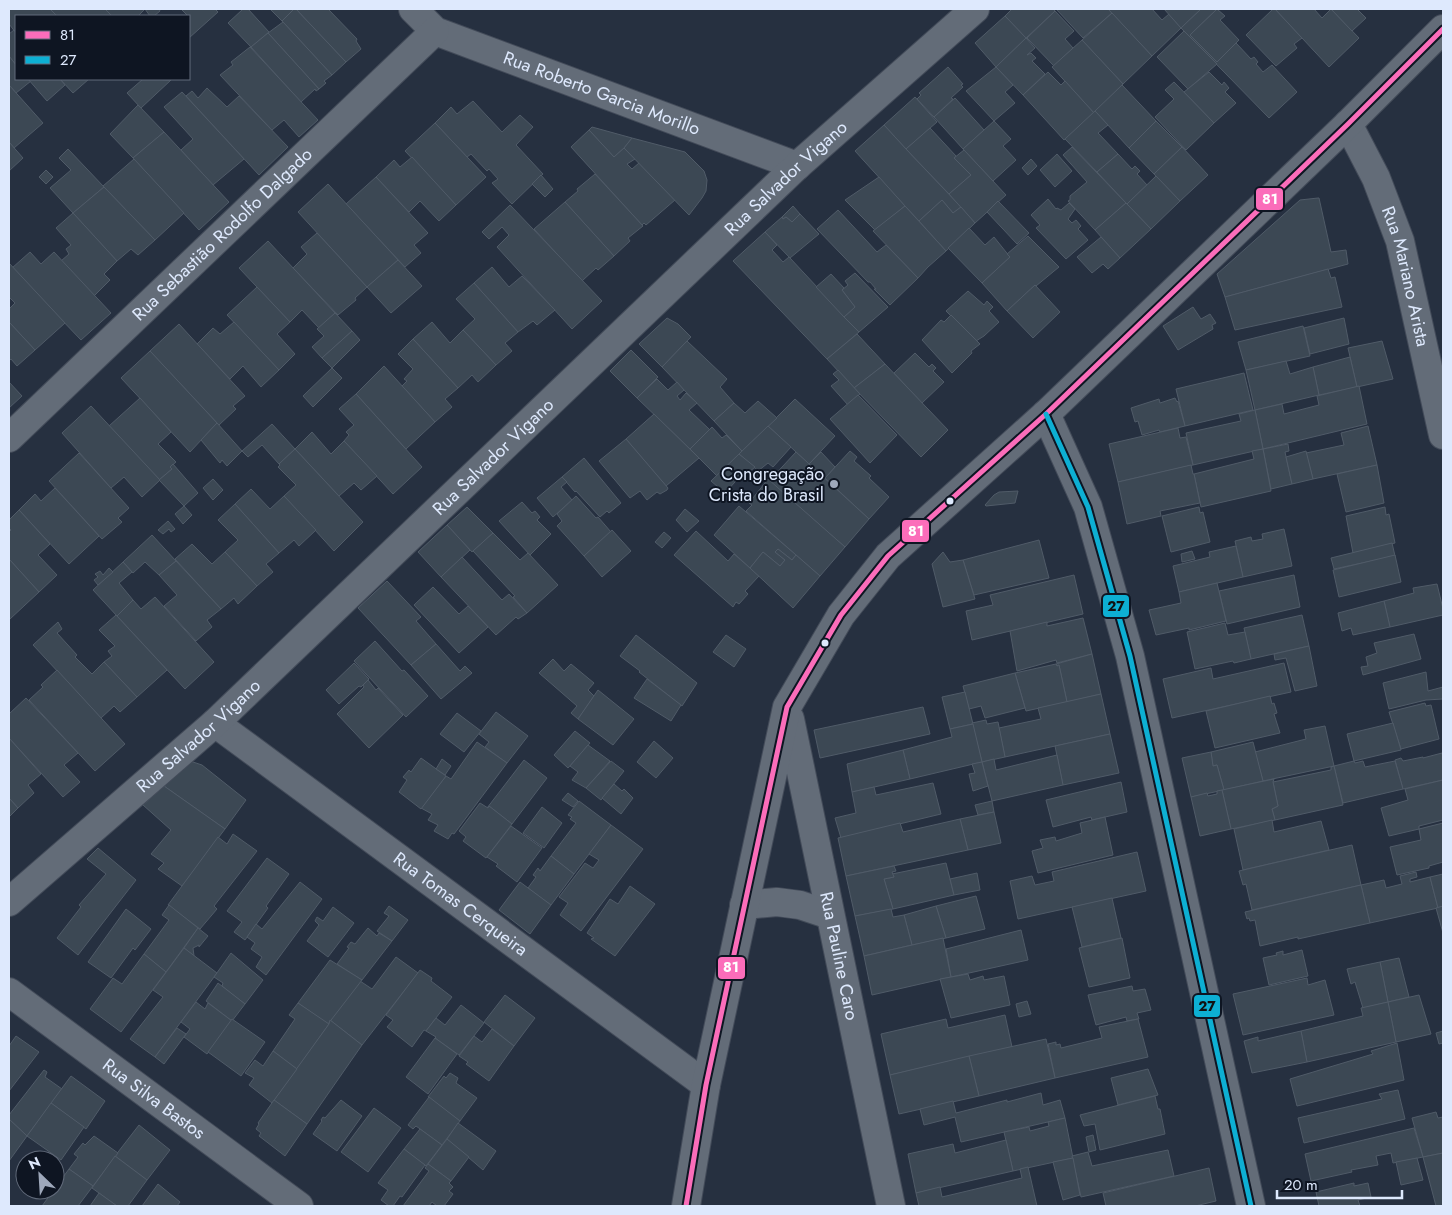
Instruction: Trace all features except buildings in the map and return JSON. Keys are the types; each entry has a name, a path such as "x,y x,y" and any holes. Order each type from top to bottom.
{"street":[{"name":"Rua Roberto Garcia Morillo","path":"413,9 435,31 797,166"},
{"name":"Rua Salvador Vigano","path":"9,902 215,723 797,166 975,9"},
{"path":"686,1206 706,1085 788,707 841,615 888,556 1046,414 1348,124 1443,29"},
{"name":"Rua Sebastião Rodolfo Dalgado","path":"9,438 435,31"},
{"name":"Rua Mariano Arista","path":"1348,124 1376,178 1400,241 1443,435"},
{"path":"1046,414 1088,507 1130,656 1250,1206"},
{"name":"Rua Pauline Caro","path":"788,707 891,1206"},
{"name":"Rua Tomas Cerqueira","path":"215,723 706,1085"},
{"path":"744,905 777,902 800,904 830,915"},
{"name":"Rua Silva Bastos","path":"9,992 299,1206"}],"transit line":[{"name":"81","path":"686,1206 706,1085 787,707 841,615 888,556 1046,414 1348,124 1443,29"},
{"name":"27","path":"1046,414 1088,507 1130,656 1251,1206"}],"place":[{"name":"Congregação Crista do Brasil","path":"834,484"}]}
